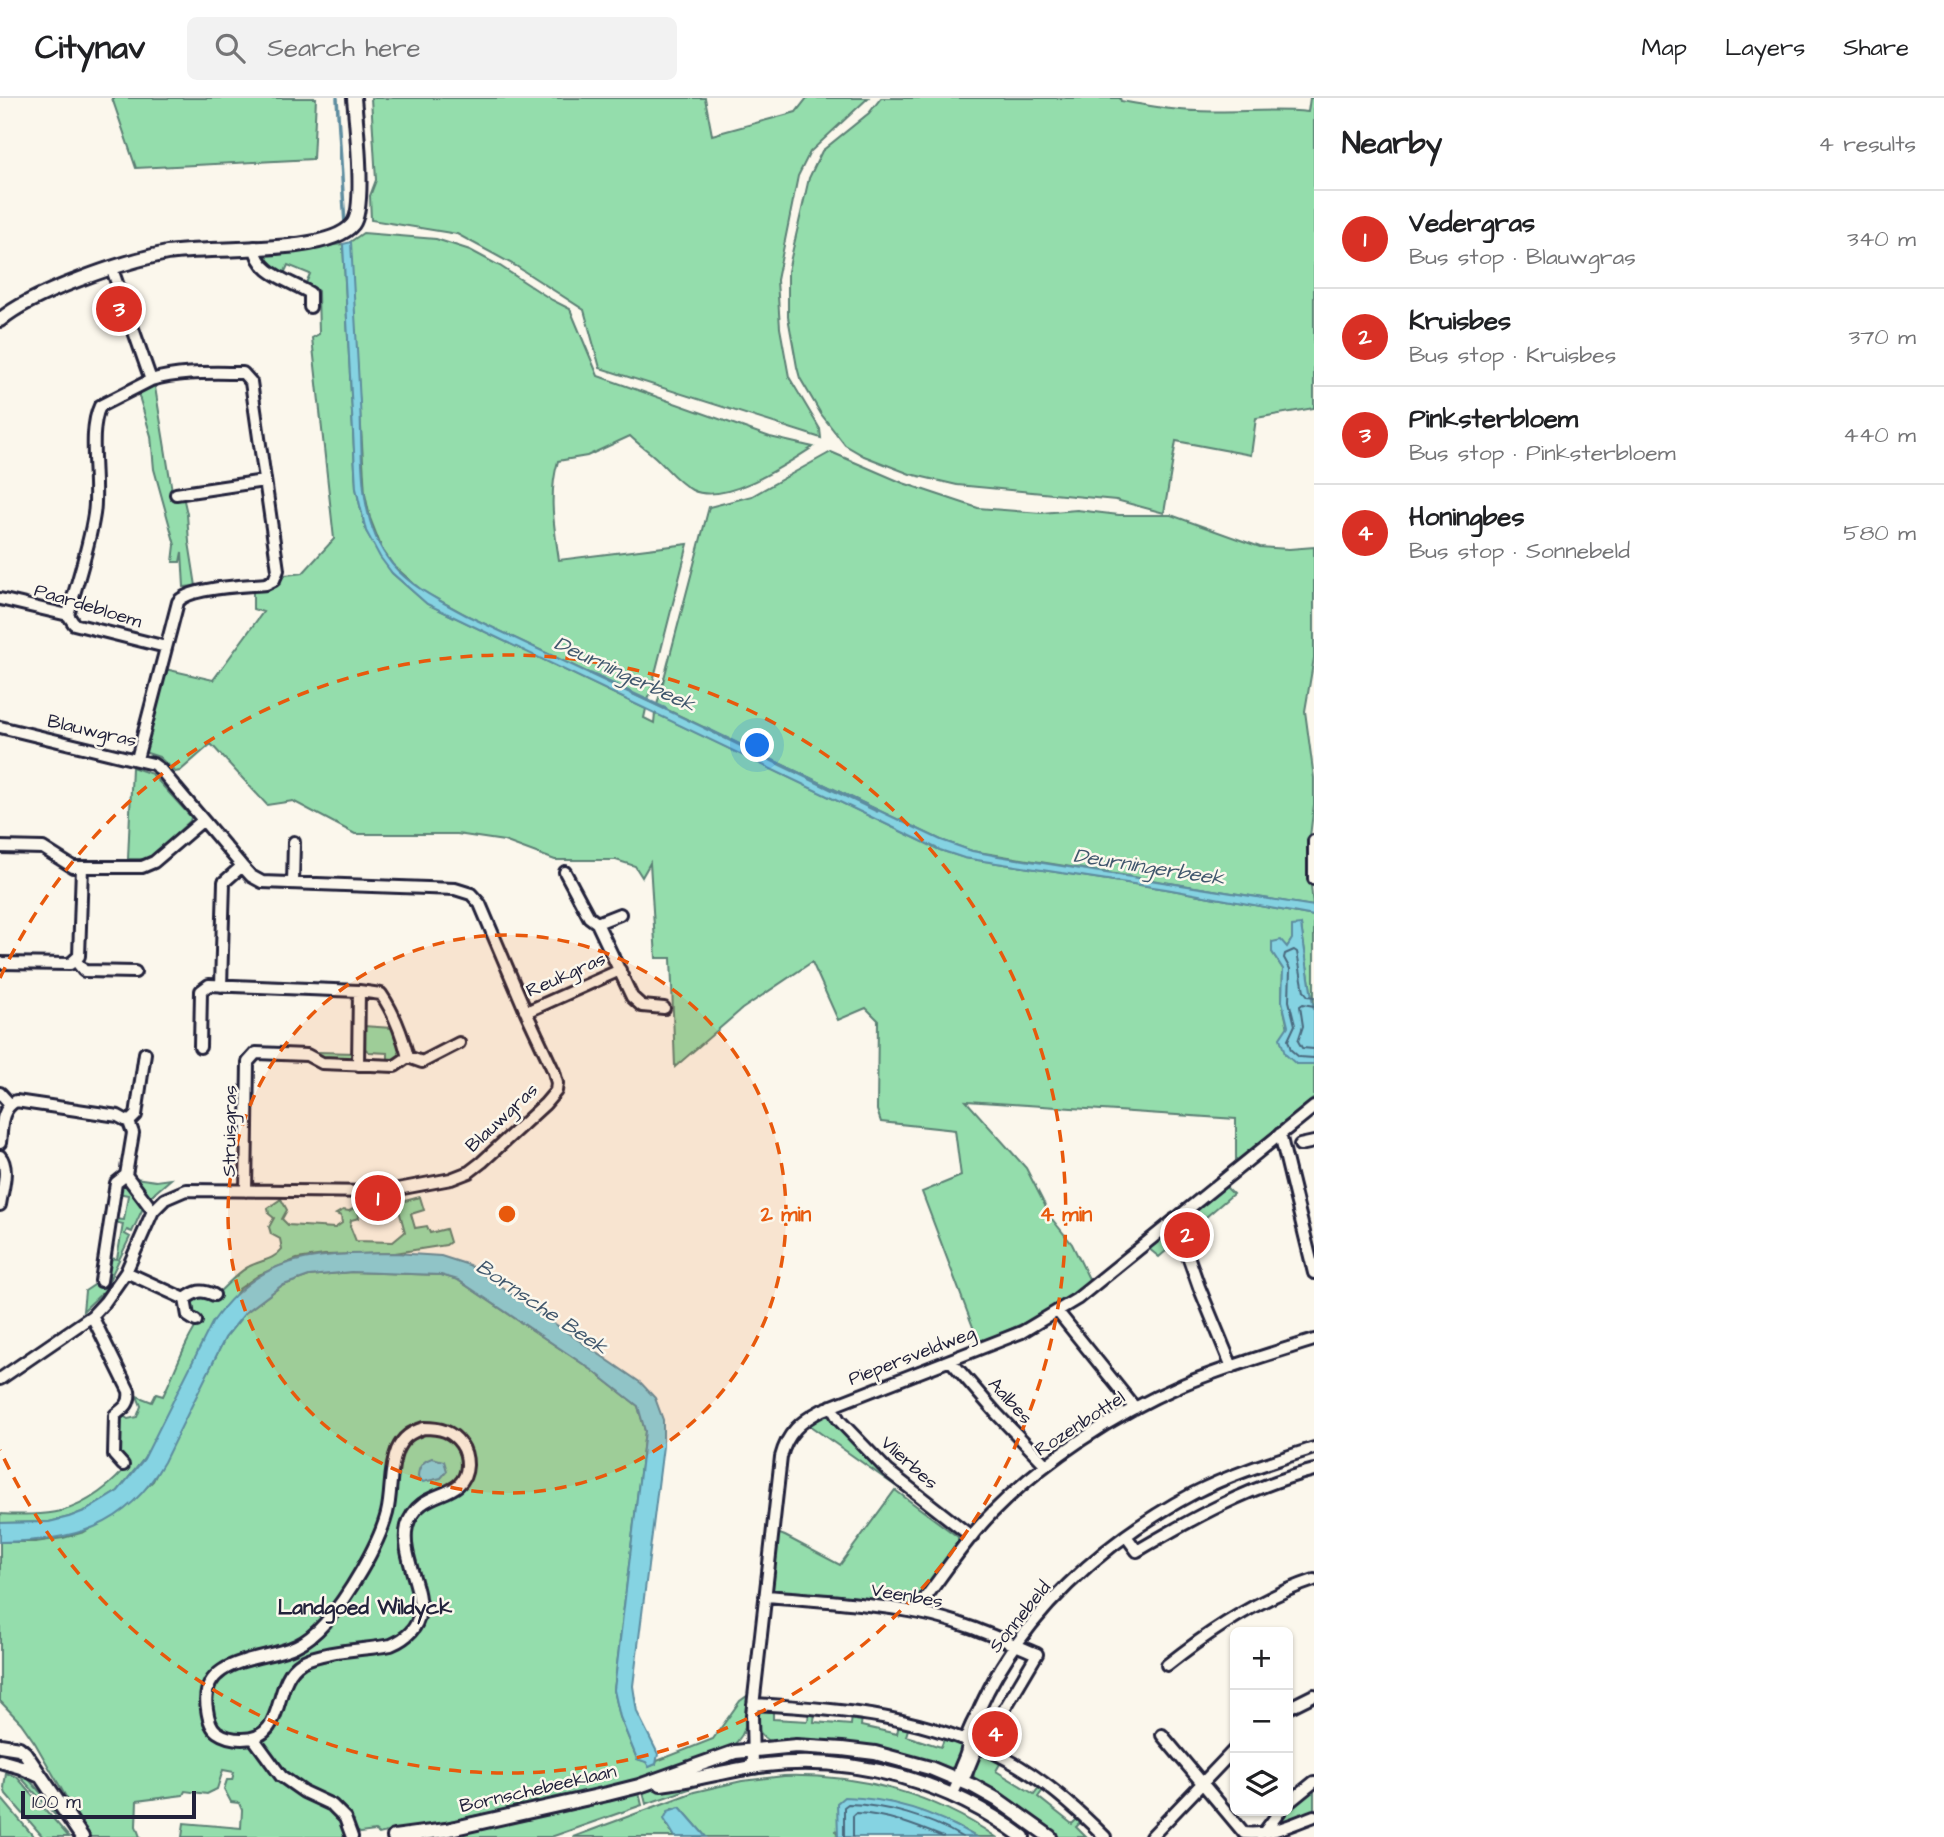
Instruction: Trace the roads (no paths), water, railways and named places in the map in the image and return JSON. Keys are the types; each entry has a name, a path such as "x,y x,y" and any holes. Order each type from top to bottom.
{"street":[{"path":"0,320 42,295 112,269 166,253 312,243 345,230 353,224 359,205 354,98"},
{"path":"255,247 256,257 265,269 310,293 310,307"},
{"path":"112,269 151,380"},
{"path":"68,615 94,516 95,428 100,406 166,375 243,373 248,376 278,570 274,580 266,584 182,596 178,602 137,759"},
{"path":"176,494 264,481"},
{"name":"Paardebloem","path":"0,599 68,615 74,624 166,647"},
{"name":"Blauwgras","path":"0,727 153,764 251,876 262,882 455,889 471,894 480,904 554,1072 556,1091 545,1104 482,1163 451,1179 382,1192 186,1190 165,1199 153,1211"},
{"path":"0,847 43,848 73,867 148,866 202,821"},
{"path":"1314,841 1314,879"},
{"path":"293,883 294,842"},
{"path":"222,985 224,882 242,866"},
{"path":"0,963 70,964 79,956 82,867"},
{"name":"Reukgras","path":"565,873 589,917 597,923 632,997 642,1006 664,1008"},
{"name":"Reukgras","path":"597,923 620,914"},
{"path":"75,960 84,971 135,972"},
{"name":"Reukgras","path":"526,1012 620,970"},
{"path":"200,1047 201,991 209,985 359,990 375,992 386,1001 403,1037 408,1057"},
{"path":"358,1065 359,990"},
{"name":"Struisgras","path":"246,1191 249,1060 256,1053 312,1056 322,1063 395,1066 408,1057 422,1062 459,1043"},
{"path":"129,1122 136,1115 145,1054"},
{"path":"0,1093 10,1104"},
{"path":"0,1143 4,1113 10,1104 22,1101 118,1116 129,1122 133,1133 127,1175 153,1211 125,1272 105,1302 92,1316 0,1379"},
{"name":"Piepersveldweg","path":"753,1766 753,1704 765,1596 783,1448 791,1434 801,1423 831,1406 1029,1329 1058,1312 1314,1107"},
{"path":"1280,1135 1314,1273"},
{"path":"1300,1145 1314,1142"},
{"path":"0,1156 5,1162 5,1171 0,1205"},
{"path":"101,1280 116,1183 127,1175"},
{"path":"1175,1219 1232,1367"},
{"path":"125,1272 185,1299"},
{"path":"185,1299 194,1292 203,1290 214,1295"},
{"path":"185,1299 188,1316 196,1321"},
{"path":"1058,1312 1135,1408"},
{"path":"92,1316 129,1391 130,1399 127,1405 115,1415 114,1455 123,1465"},
{"name":"Rozenbottel","path":"921,1614 926,1597 993,1512 1046,1465 1089,1435 1135,1408 1183,1385 1314,1340"},
{"name":"Aalbes","path":"950,1360 1046,1465"},
{"name":"Vlierbes","path":"831,1406 839,1420 888,1471 972,1537"},
{"path":"424,1428 452,1433 464,1449 467,1468 464,1478 459,1486 422,1504 408,1522 406,1545 419,1595 420,1610 414,1628 401,1641 391,1646 323,1656 303,1662 293,1670 287,1680 268,1729 254,1739 237,1739 213,1729 205,1701 212,1681 227,1667 295,1647 323,1626 339,1607 368,1558 387,1514 393,1465 403,1440 409,1434 424,1428"},
{"name":"Sonnebeld","path":"959,1780 958,1772 968,1748 966,1739 987,1691 1015,1645 1090,1563 1126,1536 1194,1493 1267,1463 1314,1448"},
{"path":"1126,1536 1137,1551 1222,1504 1270,1484 1314,1470"},
{"path":"387,1514 408,1522"},
{"path":"1167,1665 1202,1637 1241,1613 1314,1580"},
{"name":"Veenbes","path":"765,1596 855,1604 921,1614 971,1627 1037,1654"},
{"path":"295,1647 303,1662"},
{"name":"Sonnebeld","path":"952,1796 959,1780 966,1774 975,1752 982,1747 1037,1654"},
{"path":"1293,1706 1314,1695"},
{"path":"753,1704 869,1713 898,1718 966,1739 1010,1760 1051,1788 1105,1837"},
{"path":"1162,1735 1244,1832 1252,1834 1281,1828 1314,1816"},
{"path":"254,1739 281,1776 304,1792 332,1805 345,1818 352,1837"},
{"path":"0,1745 19,1748 30,1759 38,1775 82,1837"},
{"name":"Bornschebeeklaan","path":"639,1786 725,1754 751,1749 796,1746 853,1750 908,1761 959,1780 998,1800 1050,1837"},
{"path":"1151,1837 1231,1753"},
{"path":"0,1761 38,1775"},
{"name":"Bornschebeeklaan","path":"394,1837 446,1830 639,1786 753,1766 795,1763 860,1768 907,1778 982,1810 1023,1837"},
{"path":"1293,1799 1314,1783"},
{"path":"1265,1831 1276,1816"},
{"name":"Bornschebeeklaan","path":"432,1837 446,1830"}],"water":[{"path":"351,242 362,466 367,508 380,547 392,564 417,587 466,615 941,840 972,851 998,856 1314,906 1314,916 1166,889 964,858 940,850 427,604 392,573 380,557 366,531 356,488 343,244"},
{"path":"1301,925 1314,1011 1314,1064 1296,1064 1285,1054 1280,1038 1288,1026 1282,1001 1283,969 1272,952 1272,942 1281,940 1287,947 1292,939 1292,926"},
{"path":"395,1253 441,1256 469,1265 641,1383 655,1398 663,1420 663,1446 633,1686 637,1712 658,1754 656,1764 649,1767 646,1762 637,1759 620,1717 614,1690 645,1431 638,1406 592,1370 458,1280 441,1275 351,1272 309,1276 281,1286 245,1313 225,1338 164,1462 149,1485 132,1503 95,1527 74,1534 0,1542 0,1523 49,1522 69,1517 87,1510 118,1491 144,1459 212,1323 231,1299 250,1282 271,1270 315,1257"},
{"path":"432,1458 444,1461 447,1471 441,1478 423,1482 418,1477 419,1471 424,1463"},
{"path":"844,1797 879,1800 913,1808 976,1837 838,1837 837,1803"},
{"path":"680,1807 706,1837 675,1837 664,1819 668,1811"}],"waterway":[{"name":"Deurningerbeek","path":"337,98 345,225"},
{"name":"Deurningerbeek","path":"591,674 666,709"},
{"name":"Deurningerbeek","path":"705,728 877,811"}],"place":[{"name":"Pinksterbloem","path":"119,309"},
{"name":"Vedergras","path":"378,1198"},
{"name":"Kruisbes","path":"1187,1235"},
{"name":"Honingbes","path":"995,1734"}],"district":[{"name":"Landgoed Wildyck","path":"365,1607"}],"water label":[{"name":"Bornsche Beek","path":"542,1307"}]}
